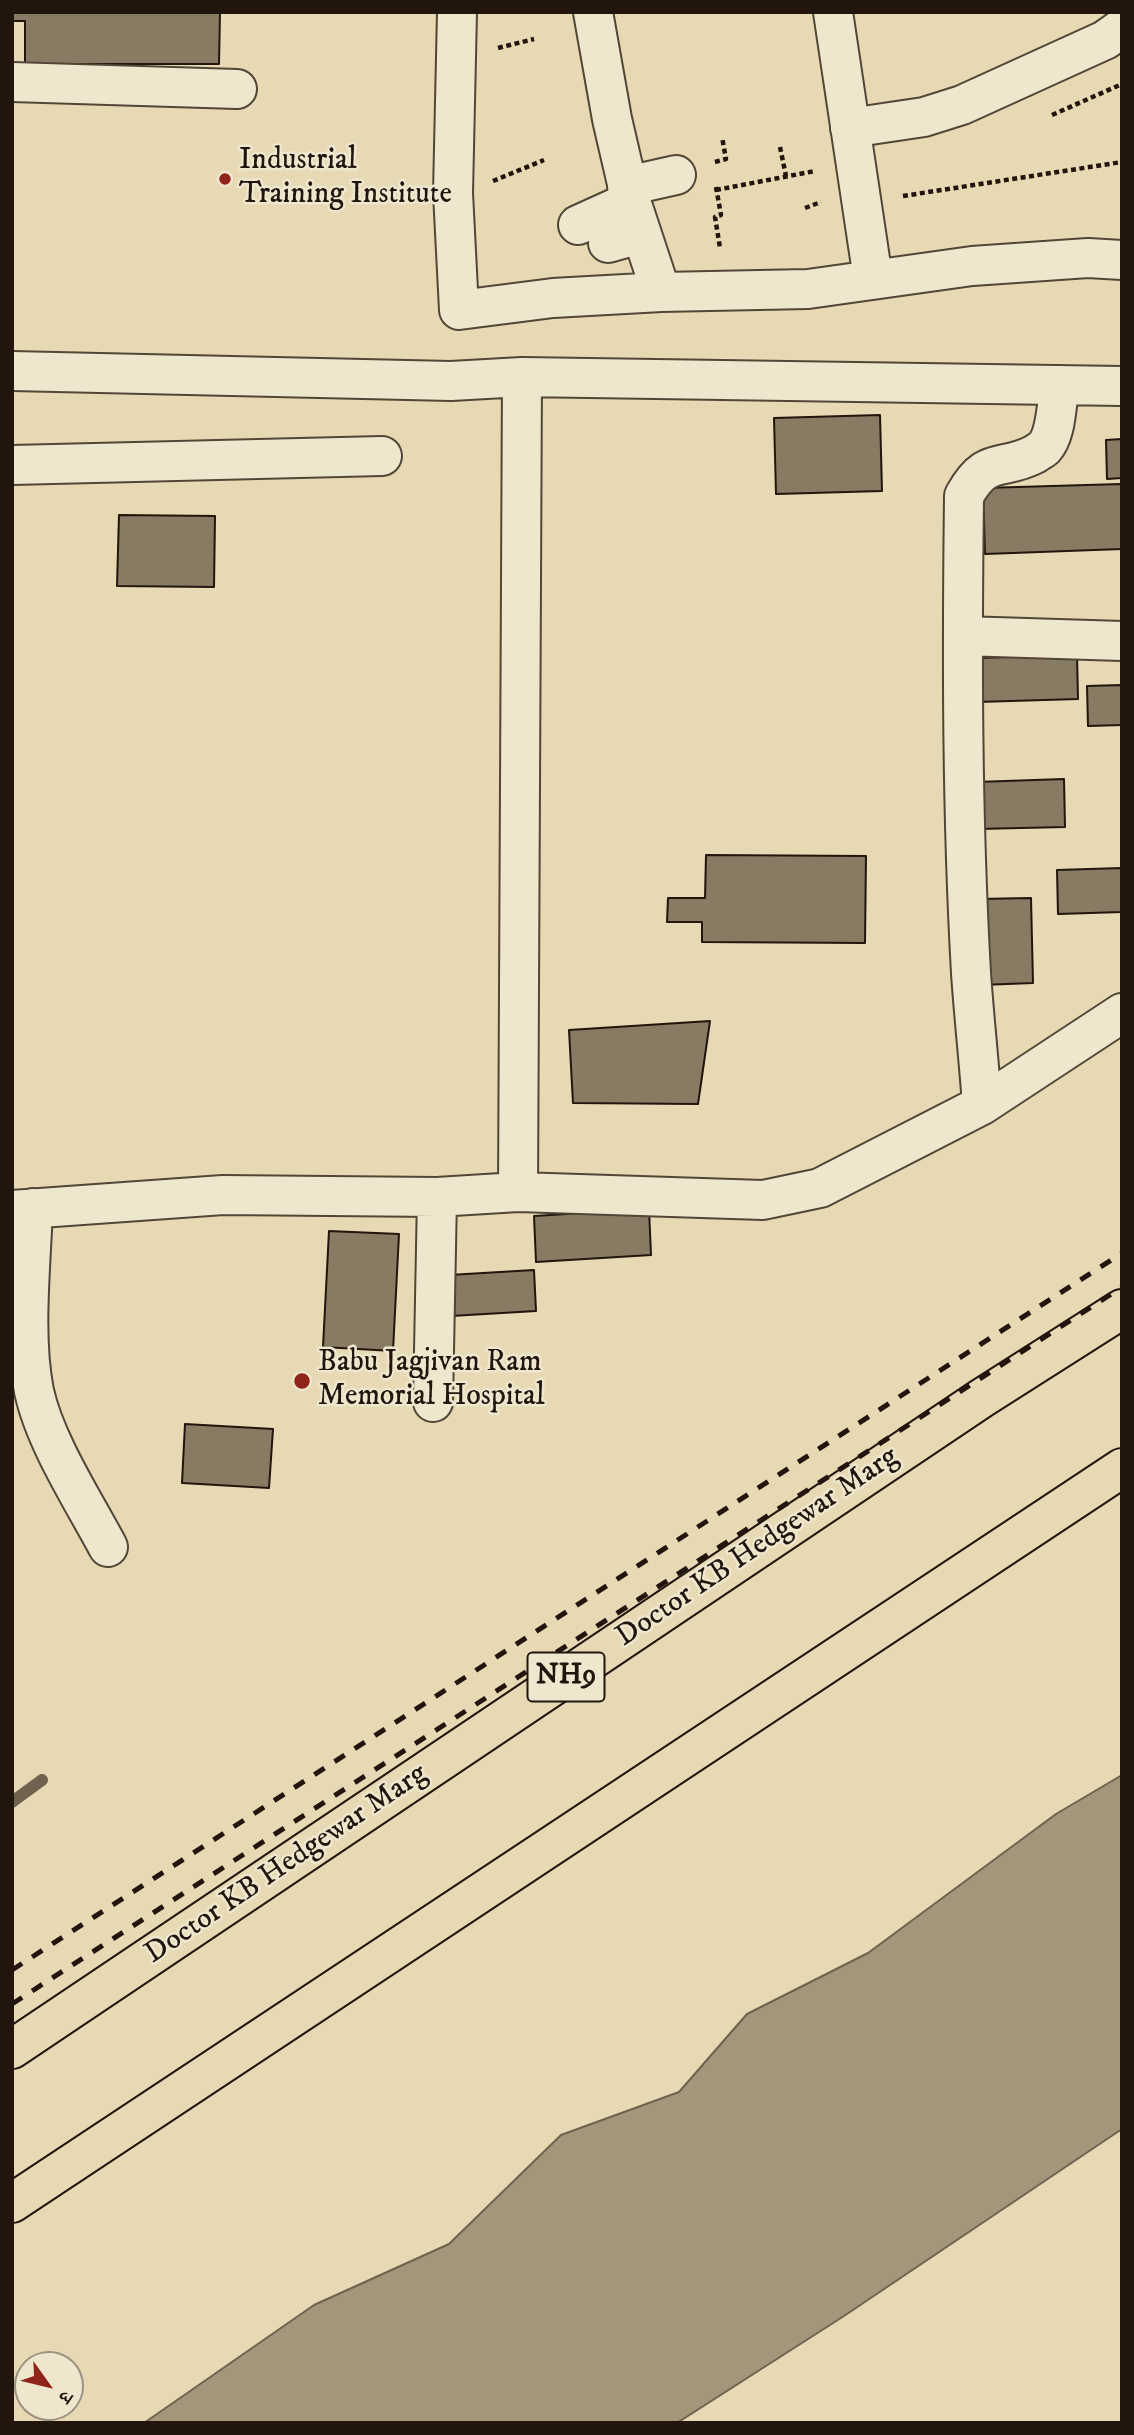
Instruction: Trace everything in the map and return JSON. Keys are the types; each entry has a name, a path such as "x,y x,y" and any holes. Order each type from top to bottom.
{"highway":[{"name":"Doctor KB Hedgewar Marg","path":"12,2049 982,1398 1122,1308"},
{"path":"12,2203 1122,1468"}],"street":[{"path":"457,12 453,182 459,310 551,288 661,292 801,290 972,266 1088,258 1122,260"},
{"path":"593,12 612,118 617,218 661,292"},
{"path":"844,17 852,145 873,279"},
{"path":"852,145 962,105 1105,40 1122,29"},
{"path":"12,82 237,89"},
{"path":"617,218 676,176"},
{"path":"12,371 451,381 522,377 1122,386"},
{"path":"518,1192 522,377"},
{"path":"982,1105 971,972 963,636 964,496 974,479 990,466 1027,458 1044,449 1052,432 1059,385"},
{"path":"12,465 382,456"},
{"path":"963,636 1122,641"},
{"path":"108,1547 48,1434 34,1391 23,1209 223,1195 437,1197 518,1192 763,1200 820,1188 982,1105 1122,1013"},
{"path":"433,1402 437,1197"}],"path":[{"path":"1052,116 1122,84"},
{"path":"716,191 786,176 852,145"},
{"path":"780,147 786,176"},
{"path":"453,182 495,181 544,160"},
{"path":"712,162 714,172"},
{"path":"860,203 1122,162"},
{"path":"715,181 721,215 715,216 720,248"}],"shaded area":[{"path":"1122,1775 1122,2129 844,2316 677,2423 144,2423 314,2305 449,2244 561,2135 679,2092 747,2014 868,1953 1056,1814"}],"building":[{"path":"12,12 220,12 219,64 25,64 25,21 12,21"},
{"path":"880,415 882,491 776,494 774,418"},
{"path":"1122,439 1122,478 1107,479 1106,440"},
{"path":"1121,484 1122,549 985,554 983,488"},
{"path":"119,515 215,516 214,587 117,586"},
{"path":"1077,655 1078,699 977,702 976,658"},
{"path":"1122,685 1122,725 1088,726 1087,686"},
{"path":"1064,779 1065,827 977,829 976,782"},
{"path":"706,855 866,856 865,943 702,942 702,922 667,922 668,898 705,898"},
{"path":"1122,868 1122,912 1058,914 1057,870"},
{"path":"1031,898 1033,983 981,985 979,899"},
{"path":"710,1021 698,1104 573,1103 569,1030"},
{"path":"649,1209 651,1255 536,1262 534,1216"},
{"path":"329,1231 399,1234 393,1351 323,1347"},
{"path":"534,1270 536,1311 451,1316 449,1275"},
{"path":"185,1424 273,1429 269,1488 182,1483"}],"waterway":[{"path":"12,1802 42,1780"}],"railway":[{"path":"12,1970 1122,1253"},
{"path":"12,2004 1122,1287"}],"place":[{"name":"Industrial Training Institute","path":"225,179"},
{"name":"Babu Jagjivan Ram Memorial Hospital","path":"302,1381"}]}
